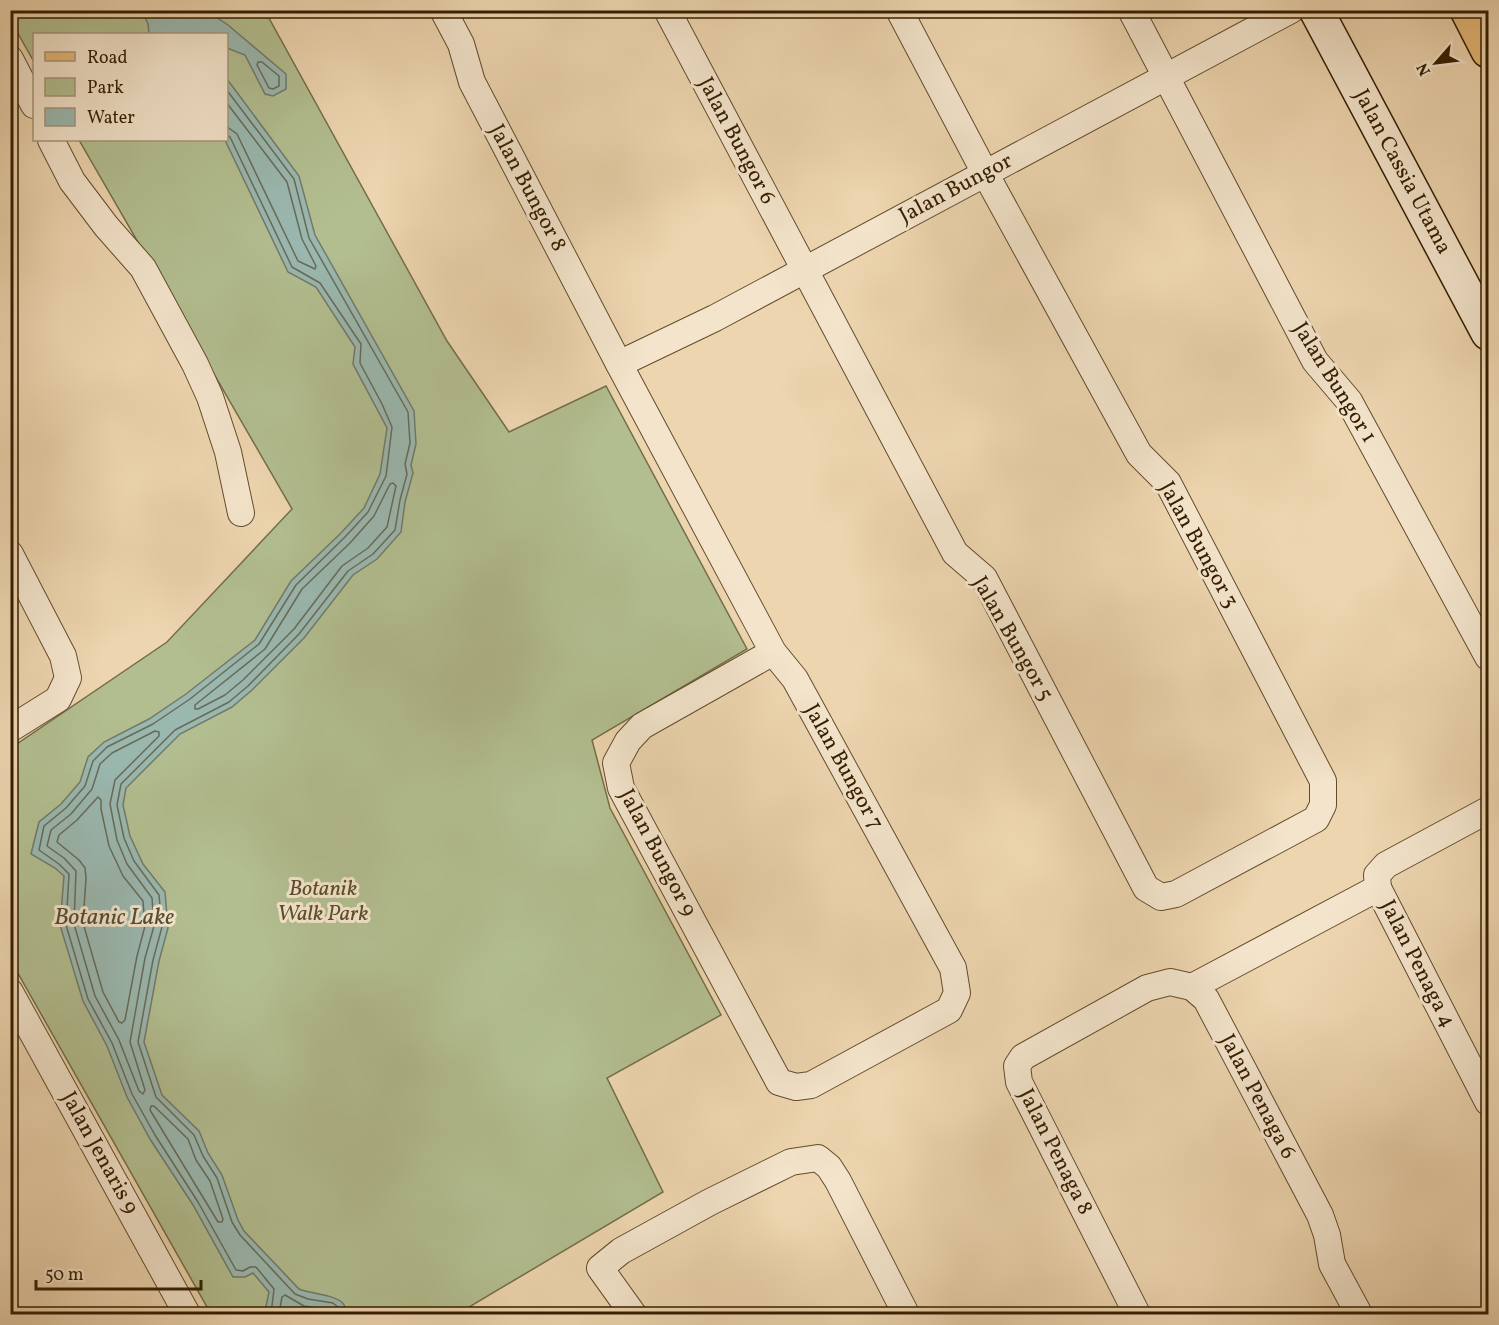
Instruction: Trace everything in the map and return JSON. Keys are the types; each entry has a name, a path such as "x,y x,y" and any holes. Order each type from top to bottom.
{"main road":[{"path":"1467,10 1488,51"}],"street":[{"name":"Jalan Bungor 8","path":"443,10 461,44 472,82 619,364"},
{"name":"Jalan Bungor 6","path":"667,10 804,270"},
{"name":"Jalan Bungor 3","path":"899,10 985,173 1139,454 1168,483 1323,781 1323,806 1316,819 1240,860"},
{"name":"Jalan Bungor 1","path":"1131,10 1315,361 1349,401 1488,657"},
{"name":"Jalan Bungor","path":"619,364 715,318 1291,10"},
{"name":"Jalan Cassia Utama","path":"1316,10 1488,333"},
{"path":"10,58 33,103"},
{"path":"52,141 72,181 106,226 143,268 195,364 210,397 228,452 241,513"},
{"name":"Jalan Bungor 5","path":"804,270 955,553 984,578 1146,888 1161,897 1176,894 1240,860"},
{"name":"Jalan Bungor 7","path":"619,364 773,652 795,679 953,968 957,993 949,1010 811,1085 796,1087 779,1082"},
{"path":"10,554 63,656 68,678 58,699 10,729"},
{"name":"Jalan Bungor 9","path":"773,652 642,726 627,741 616,763 621,788 779,1082"},
{"name":"Jalan Penaga 4","path":"1488,810 1386,865 1377,875 1378,888 1488,1102"},
{"path":"1192,987 1378,888"},
{"name":"Jalan Penaga 8","path":"1137,1314 1019,1082 1017,1066 1023,1057 1147,988 1170,982 1192,987"},
{"name":"Jalan Penaga 6","path":"1192,987 1206,999 1320,1215 1327,1234 1332,1264 1359,1314"},
{"name":"Jalan Jenaris 9","path":"10,992 187,1314"},
{"path":"633,1314 600,1268 621,1251 710,1202 790,1162 818,1158 829,1167 838,1181 906,1314"}],"green space":[{"name":"Botanik Walk Park","path":"10,11 265,11 447,341 509,432 606,386 747,649 592,740 610,808 721,1015 607,1078 663,1192 469,1307 472,1314 211,1314 11,961 11,748 167,642 292,509 80,141 228,141 228,33 33,33 33,60 11,21"}],"water":[{"path":"142,11 207,11 228,25 286,74 286,89 273,96 265,94 245,55 228,48 228,33 149,33 148,24"},
{"name":"Botanic Lake","path":"228,80 299,176 315,235 414,411 416,444 411,465 413,473 405,502 401,532 377,559 353,575 304,638 252,690 232,707 180,734 126,788 123,805 130,836 143,864 165,892 168,928 159,961 144,1042 162,1095 199,1131 208,1153 222,1175 244,1231 299,1289 337,1299 346,1308 346,1314 266,1314 269,1292 253,1273 245,1277 233,1277 193,1205 150,1139 127,1097 107,1046 83,1001 60,925 64,876 31,854 39,822 61,804 80,782 88,757 104,742 149,719 186,694 255,640 291,581 364,508 380,474 387,428 353,364 355,347 316,287 288,272 225,141 228,141"}]}
